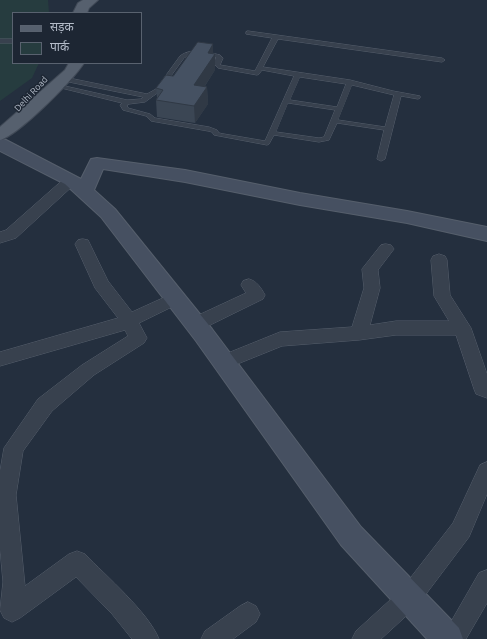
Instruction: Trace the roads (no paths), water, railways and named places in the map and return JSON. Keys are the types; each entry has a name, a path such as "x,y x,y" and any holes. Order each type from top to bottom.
{"main road":[{"path":"68,12 73,2 76,0"},
{"path":"80,12 83,6 91,0"},
{"name":"Delhi Road","path":"0,124 12,115 60,64"},
{"path":"0,135 14,125 74,69 76,64"},
{"path":"0,144 77,185 108,213 196,324 351,536 448,639"},
{"path":"77,185 97,163 185,176 300,199 407,217 487,234"}],"street":[{"path":"0,238 11,234 77,185"},
{"path":"82,244 101,284 129,320 138,338 88,370 45,405 7,452 6,495 14,582 12,610 77,562 120,606 147,639"},
{"path":"359,333 372,288 370,269 386,249"},
{"path":"438,260 442,296 462,328 483,390 487,390"},
{"path":"196,324 257,295 249,285"},
{"path":"0,359 118,326 176,298"},
{"path":"224,362 280,339 359,333 396,328 462,328"},
{"path":"364,639 409,598 460,530 487,471"},
{"path":"453,639 487,581"},
{"path":"213,639 248,614"}],"lane":[{"path":"248,33 442,60"},
{"path":"60,82 127,102 144,101 148,96 158,90 185,54 189,53 218,56 220,58 217,64 218,66 257,73 276,37"},
{"path":"0,41 12,41"},
{"path":"259,68 350,82 398,94 418,97"},
{"path":"127,102 123,106 125,109 135,113 148,115 153,120 209,129 215,131 216,134 223,136 267,143 298,74"},
{"path":"60,82 148,96"},
{"path":"271,133 319,140 327,139 350,82"},
{"path":"381,159 398,94"},
{"path":"286,101 339,109"},
{"path":"334,120 388,129"}]}
